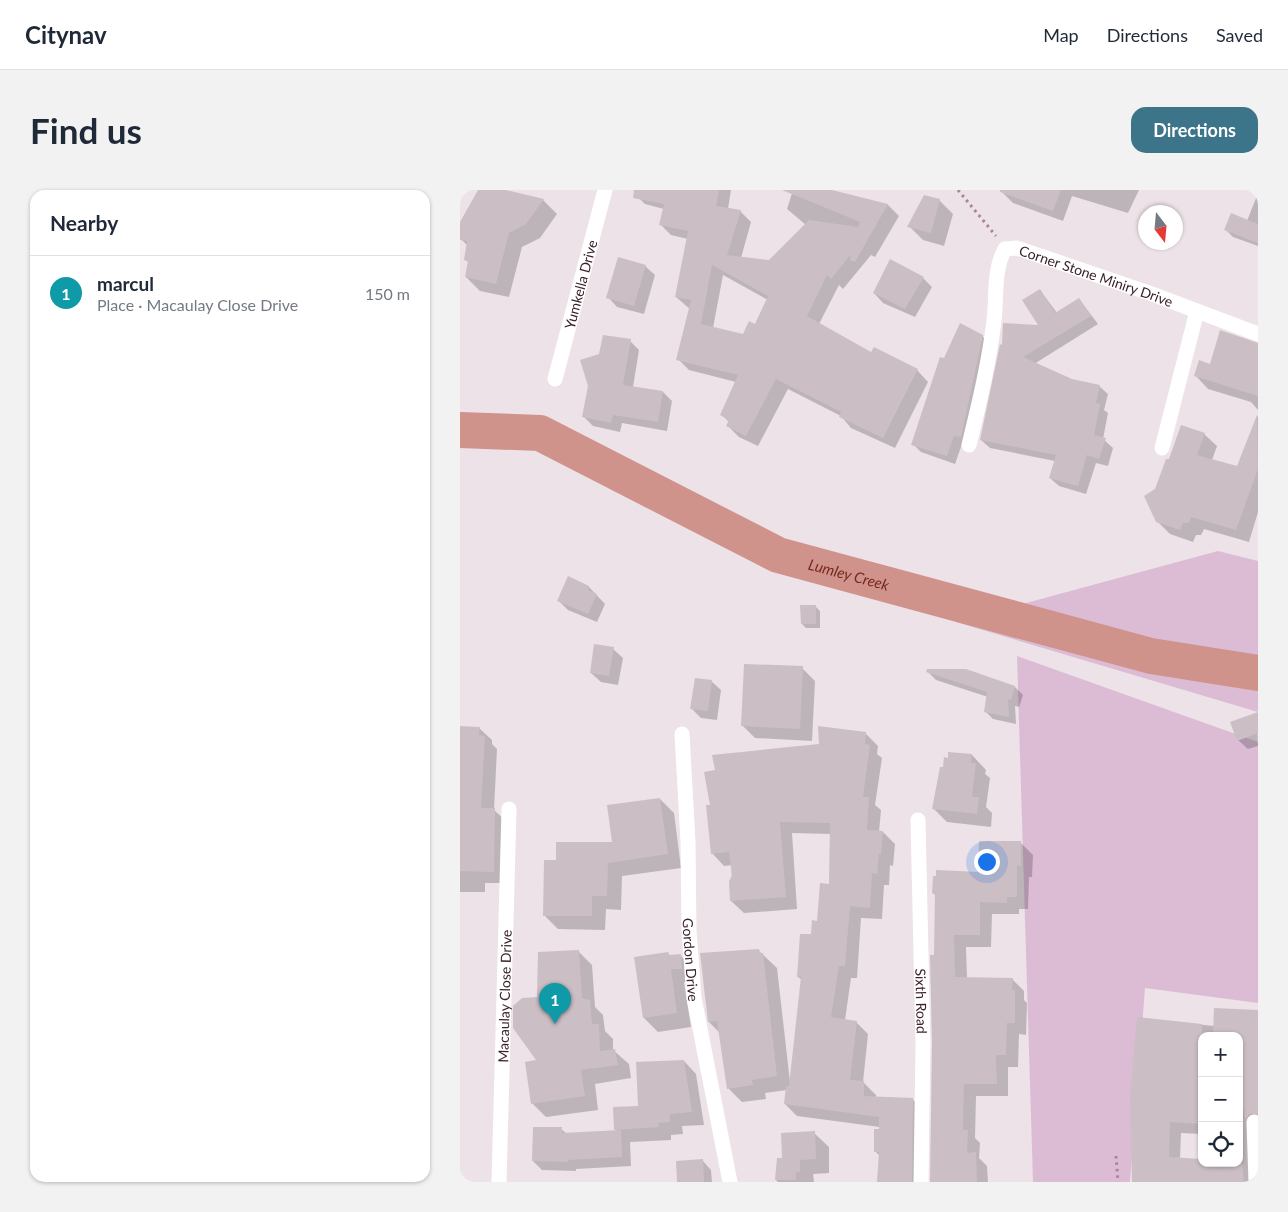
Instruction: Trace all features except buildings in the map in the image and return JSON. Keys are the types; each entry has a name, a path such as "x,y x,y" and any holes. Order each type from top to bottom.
{"street":[{"name":"Yumkella Drive","path":"555,379 605,190"},
{"name":"Corner Stone Miniry Drive","path":"1005,249 1017,248 1258,334"},
{"path":"968,445 985,380 994,319 999,260 1005,249"},
{"path":"1162,448 1197,311"},
{"name":"Gordon Drive","path":"682,734 688,842 689,931 694,998 730,1182"},
{"name":"Macaulay Close Drive","path":"499,1182 509,809"},
{"name":"Sixth Road","path":"918,820 923,1044 921,1182"},
{"path":"1254,1122 1256,1182"}],"path":[{"name":"Corner Stone Miniry Drive","path":"958,190 987,222 1005,249"},
{"path":"1116,1156 1118,1182"}],"shaded area":[{"path":"1218,551 1258,561 1258,712 956,622"},
{"path":"1017,656 1258,742 1258,1003 1145,988 1130,1182 1033,1182"}],"waterway":[{"name":"Lumley Creek","path":"460,430 540,433 778,555 1151,656 1258,673"}],"place":[{"name":"marcul","path":"555,1024"}]}
